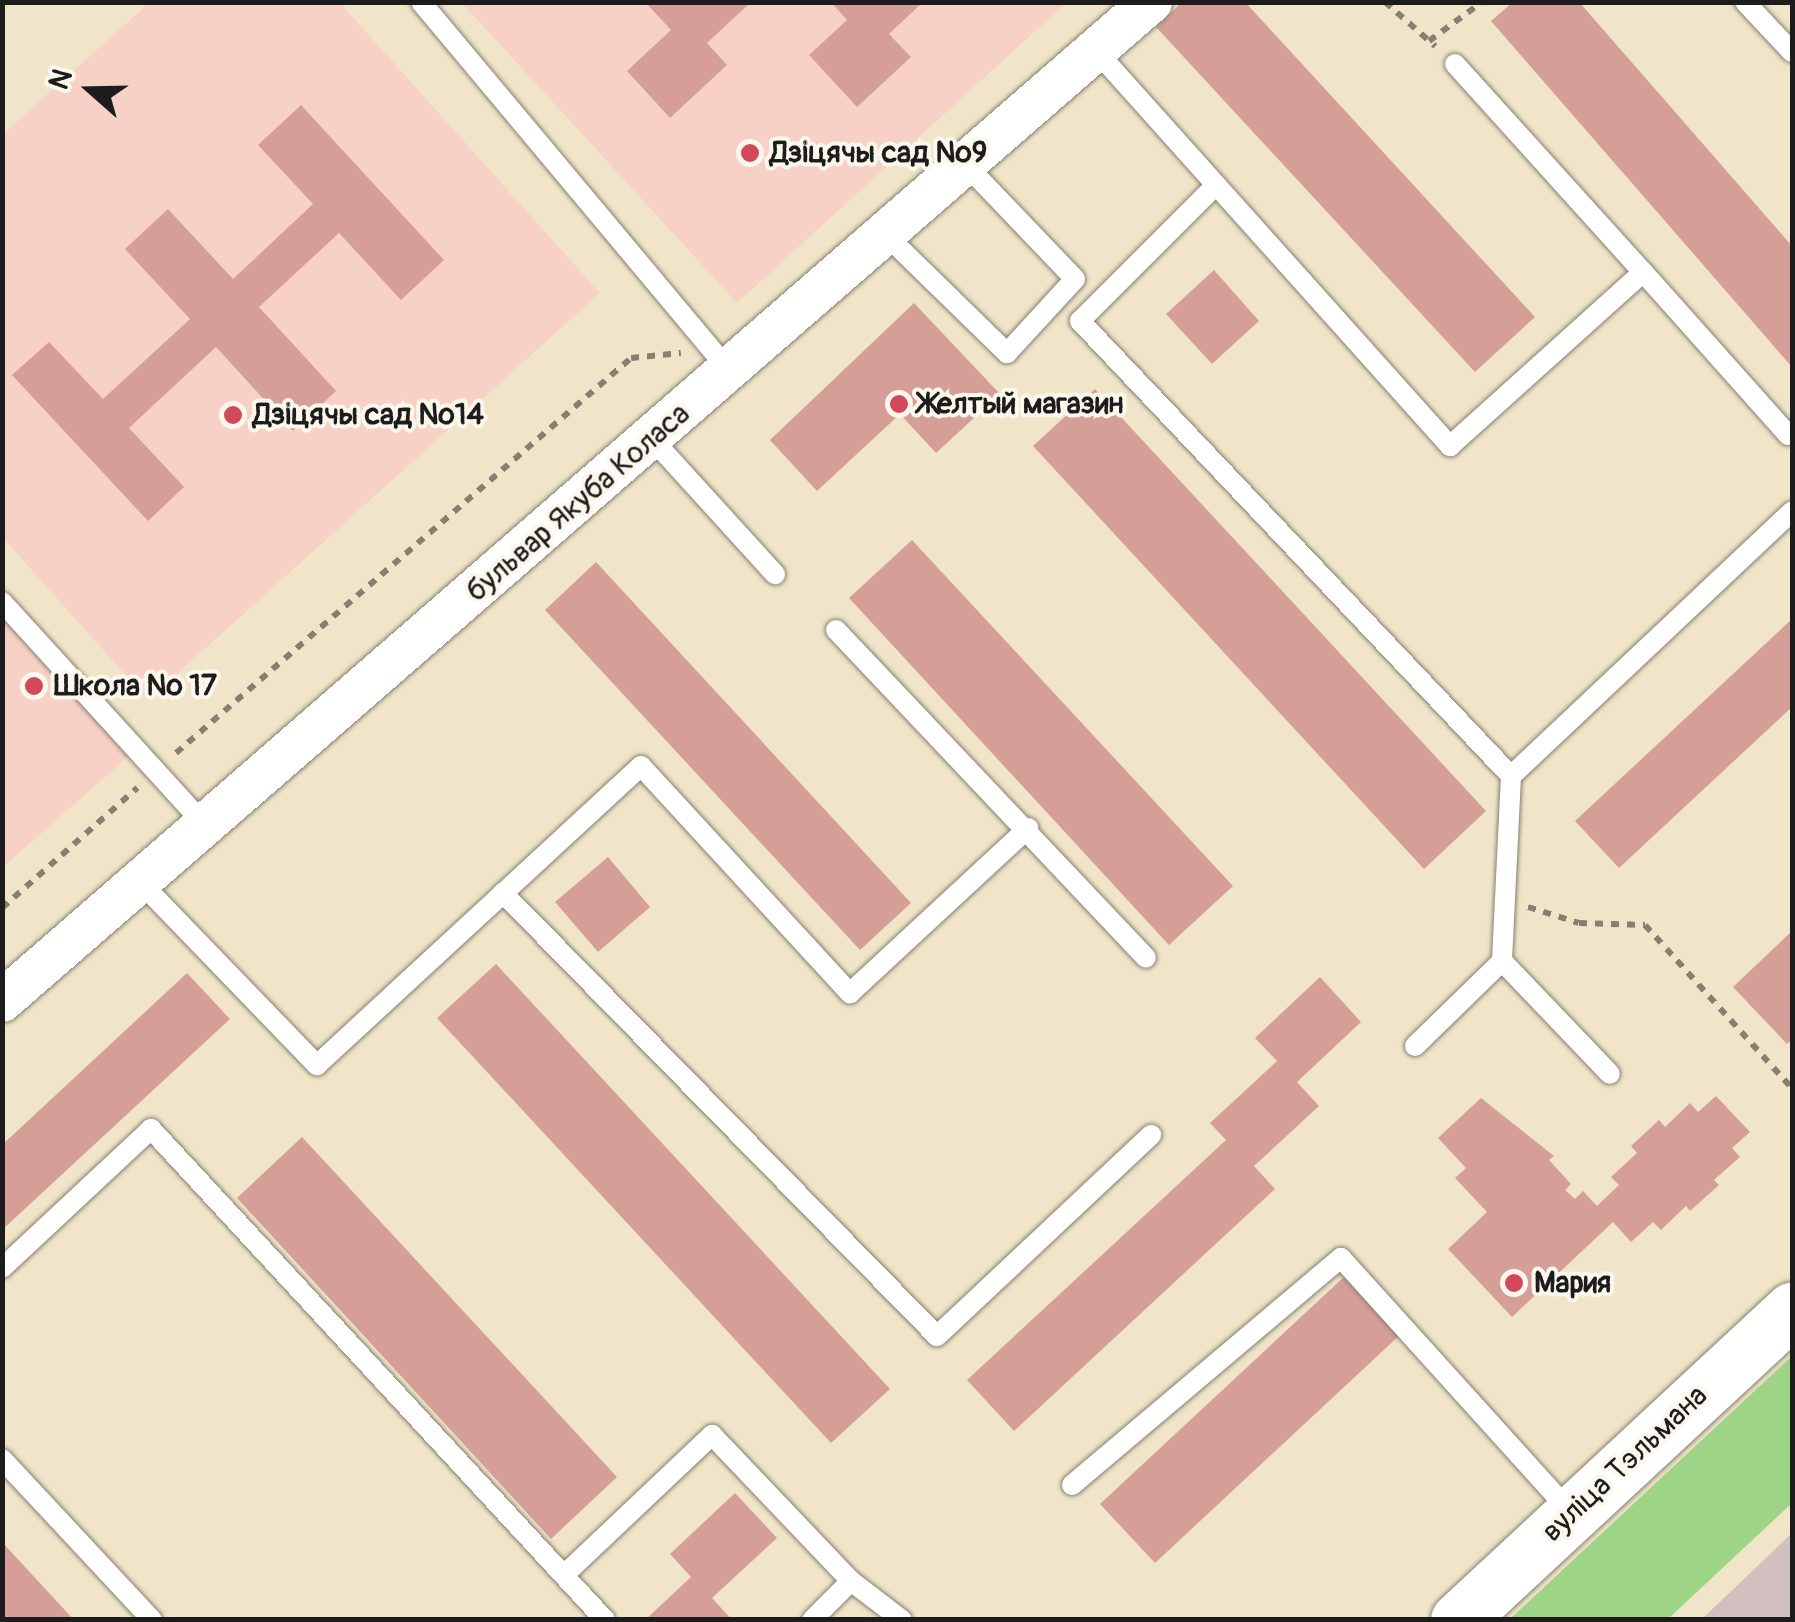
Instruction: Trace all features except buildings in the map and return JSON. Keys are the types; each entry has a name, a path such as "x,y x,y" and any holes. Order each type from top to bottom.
{"main road":[{"name":"вуліца Тэльмана","path":"1458,1620 1792,1310"}],"street":[{"name":"бульвар Якуба Коласа","path":"2,1001 142,884 652,438 721,361 887,236 1098,53 1150,2"}],"lane":[{"path":"422,2 721,361"},
{"path":"1745,2 1792,52"},
{"path":"1098,53 1450,446 1642,272"},
{"path":"1455,64 1791,435"},
{"path":"887,236 1007,352 1075,280 967,166"},
{"path":"1216,185 1080,320 1512,776"},
{"path":"652,438 776,574"},
{"path":"1415,1046 1502,961 1512,776 1792,511"},
{"path":"2,602 206,826"},
{"path":"836,630 1028,828 1146,958"},
{"path":"142,884 317,1065 641,766 850,993 1028,828"},
{"path":"503,893 936,1336 1151,1136"},
{"path":"1502,961 1610,1074"},
{"path":"2,1268 151,1130 605,1620"},
{"path":"1072,1484 1341,1258 1572,1512"},
{"path":"564,1575 712,1435 850,1581 902,1620"},
{"path":"2,1458 152,1620"},
{"path":"812,1620 850,1581"}],"path":[{"path":"1385,2 1455,64"},
{"path":"1429,41 1482,2"},
{"path":"2,908 631,358 721,361"},
{"path":"1505,900 1580,922 1645,925 1792,1088"}],"shaded area":[{"name":"Дзіцячы сад №14","path":"149,3 340,3 600,293 148,700 3,538 2,135"},
{"name":"Дзіцячы сад №9","path":"462,3 1066,3 737,303"},
{"name":"Школа № 17","path":"2,616 130,755 3,867 2,867"},
{"path":"1792,1533 1792,1619 1702,1619"}],"green space":[{"path":"1792,1356 1792,1503 1668,1619 1510,1619"}],"place":[{"name":"Дзіцячы сад №9","path":"750,153"},
{"name":"Желтый магазин","path":"899,404"},
{"name":"Дзіцячы сад №14","path":"233,415"},
{"name":"Школа № 17","path":"34,686"},
{"name":"Мария","path":"1514,1283"}]}
